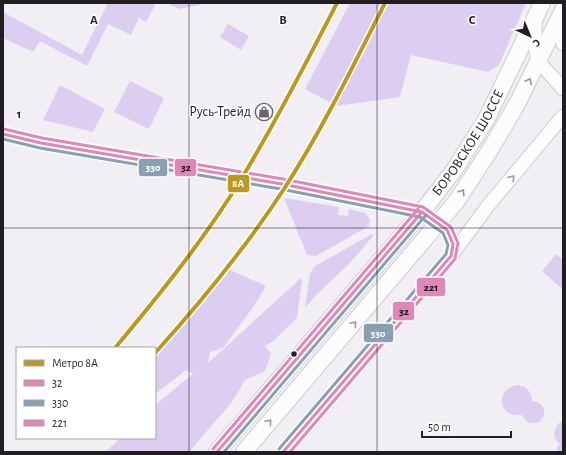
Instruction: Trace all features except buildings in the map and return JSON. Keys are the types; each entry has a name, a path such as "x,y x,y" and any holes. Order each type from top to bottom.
{"main road":[{"name":"БОРОВСКОЕ ШОССЕ","path":"217,452 422,212 454,170 487,118 542,3"},
{"name":"БОРОВСКОЕ ШОССЕ","path":"244,452 439,224 456,202 490,150 517,104 561,14"}],"street":[{"path":"561,14 563,44"},
{"path":"536,18 535,46 538,61 563,89"},
{"path":"283,452 451,256 487,207 563,116"},
{"path":"543,141 563,128"},
{"path":"3,134 42,143 282,184 422,212 447,230 453,244 451,256"}],"shaded area":[{"path":"108,3 156,3 146,22 139,18 131,35 108,24 87,66 40,41 33,52 3,38 3,12 82,55"},
{"path":"171,3 209,3 180,9 170,5"},
{"path":"350,3 526,3 499,65 488,72 411,55 400,97 337,106 305,89"},
{"path":"228,24 249,36 241,50 220,37"},
{"path":"130,81 164,98 149,129 114,112"},
{"path":"60,85 105,109 93,132 43,120"},
{"path":"284,198 339,207 338,215 348,216 349,209 365,213 370,219 369,226 316,256 307,255"},
{"path":"372,234 373,236 350,263 314,297 305,308 310,274 315,266"},
{"path":"556,254 563,260 563,289 542,271"},
{"path":"226,268 266,286 254,306 223,348 210,352 208,363 301,278 302,280 297,318 272,342 265,346 271,354 265,371 245,380 232,402 189,452 106,452 119,439 156,439 156,404 193,374 186,370 156,393 156,351"},
{"path":"518,385 524,387 530,393 532,401 538,402 542,406 544,416 539,422 529,423 522,415 514,415 504,408 502,397 505,392 510,387"},
{"path":"563,420 563,452 556,452 560,444 555,438 555,432 557,425"}],"metro line":[{"name":"8А","path":"116,347 182,264 229,199 280,112 337,3"},
{"name":"8А","path":"156,352 190,314 223,273 284,189 324,121 385,3"}],"transit line":[{"name":"221","path":"4,129 42,138 283,179 423,207 451,227 458,243 455,259 290,452"},
{"name":"32","path":"3,134 41,143 282,184 422,212 447,230 453,244 451,256 283,452"},
{"name":"330","path":"3,139 40,148 281,189 420,217 443,233 448,245 446,254 279,449"},
{"name":"221","path":"213,449 418,209"},
{"name":"32","path":"217,452 422,212"},
{"name":"330","path":"224,452 426,215"}],"place":[{"name":"Русь-Трейд","path":"264,112"}]}
